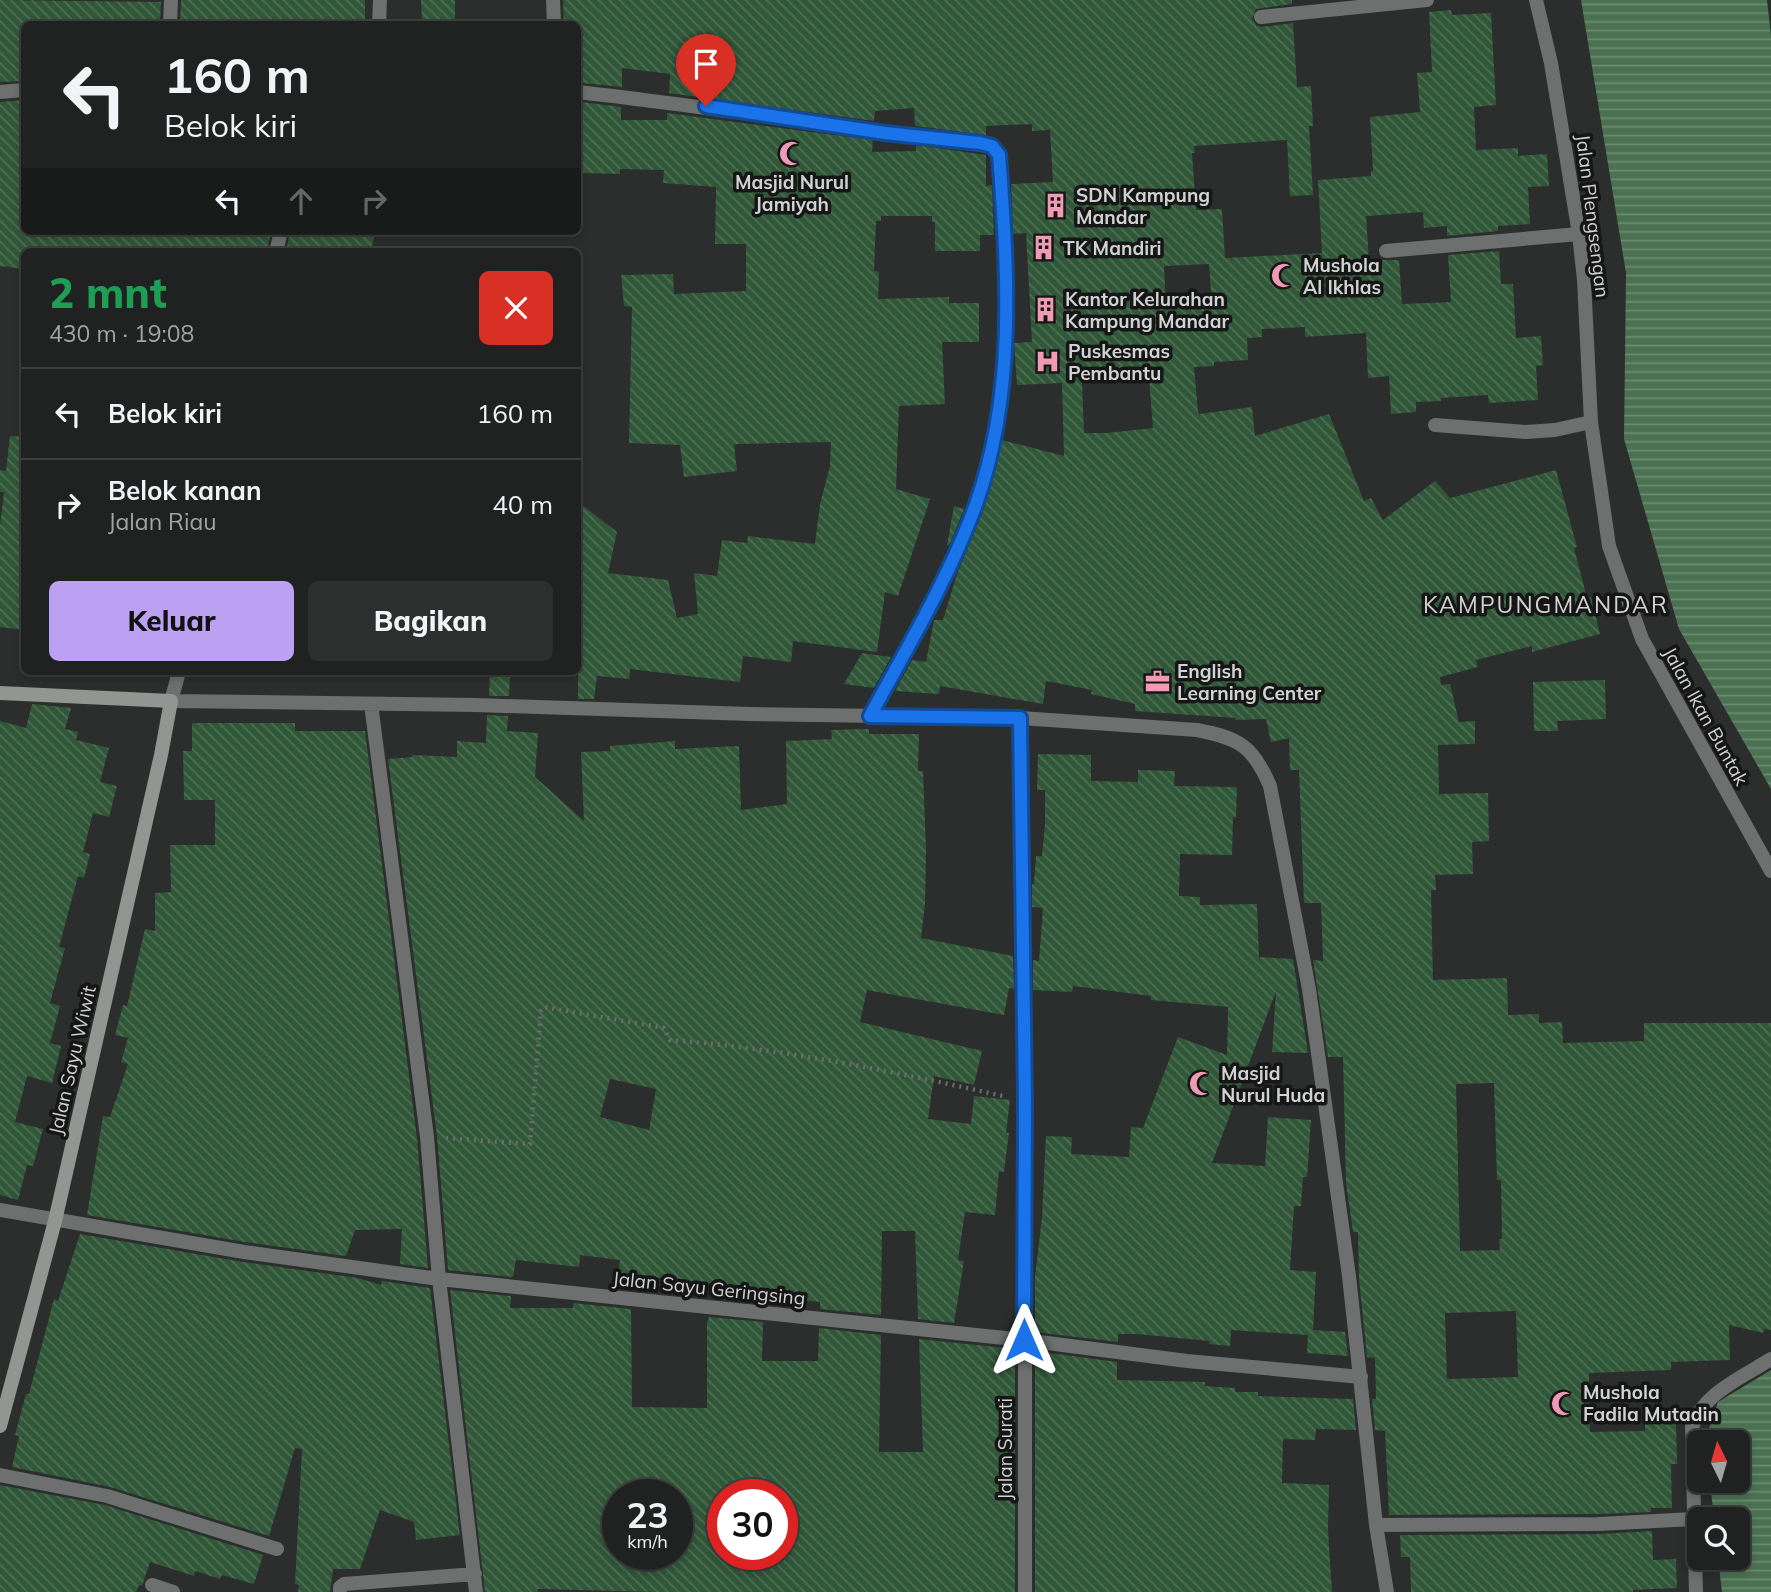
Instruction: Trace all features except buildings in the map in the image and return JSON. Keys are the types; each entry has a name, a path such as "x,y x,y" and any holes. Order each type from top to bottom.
{"main road":[{"path":"0,693 171,701"},
{"name":"Jalan Sayu Wiwit","path":"0,1426 55,1221 171,701"}],"street":[{"path":"170,21 171,0"},
{"path":"379,21 380,0"},
{"path":"553,0 554,21"},
{"path":"1261,17 1427,0"},
{"name":"Jalan Plengsengan","path":"1536,0 1550,63 1579,234 1594,440"},
{"path":"0,92 21,90"},
{"path":"581,92 706,106 885,133 980,143 992,146 999,155 1006,266 1006,344 995,436 975,506 945,576 870,716"},
{"path":"1386,251 1579,234"},
{"path":"1435,425 1526,432 1555,430 1591,422"},
{"name":"Jalan Ikan Buntak","path":"1594,440 1600,493 1612,555 1642,639 1771,870"},
{"path":"177,675 171,701 596,707 1020,718 1197,730 1223,735 1240,742 1262,765 1270,786 1309,989 1349,1276 1376,1525 1387,1592"},
{"path":"371,704 427,1136 439,1279 476,1592"},
{"name":"Jalan Surati","path":"1020,718 1025,1101 1025,1592"},
{"name":"Jalan Sayu Geringsing","path":"0,1210 244,1252 439,1279 1024,1340 1186,1361 1361,1377"},
{"path":"1693,1507 1691,1437 1696,1415 1712,1397 1771,1359"},
{"path":"0,1475 107,1496 277,1549"},
{"path":"1376,1525 1599,1524 1687,1519"},
{"path":"1695,1570 1696,1592"},
{"path":"340,1592 340,1587 344,1584 475,1574"},
{"path":"152,1586 173,1592"}],"path":[{"path":"427,1136 530,1144 541,1011 544,1007 664,1028 670,1040 891,1072 1025,1101"}],"shaded area":[{"path":"1581,0 1767,0 1771,36 1771,789 1679,629 1624,439 1626,273"},
{"path":"1771,1370 1771,1592 1722,1592 1719,1570 1750,1570 1750,1507 1713,1507 1711,1493 1750,1493 1750,1430 1708,1430 1718,1402"}],"place":[{"name":"Masjid Nurul Jamiyah","path":"792,154"},
{"name":"SDN Kampung Mandar","path":"1056,206"},
{"name":"TK Mandiri","path":"1043,248"},
{"name":"Mushola Al Ikhlas","path":"1283,276"},
{"name":"Kantor Kelurahan Kampung Mandar","path":"1045,310"},
{"name":"Puskesmas Pembantu","path":"1048,362"},
{"name":"English Learning Center","path":"1157,682"},
{"name":"Masjid Nurul Huda","path":"1201,1084"},
{"name":"Mushola Fadila Mutadin","path":"1563,1403"}],"district":[{"name":"KAMPUNGMANDAR","path":"1546,604"}],"route":[{"path":"706,106 885,133 980,143 992,146 999,155 1006,266 1006,344 995,436 975,506 945,576 870,716 1020,718 1025,1101 1024,1340"}]}
